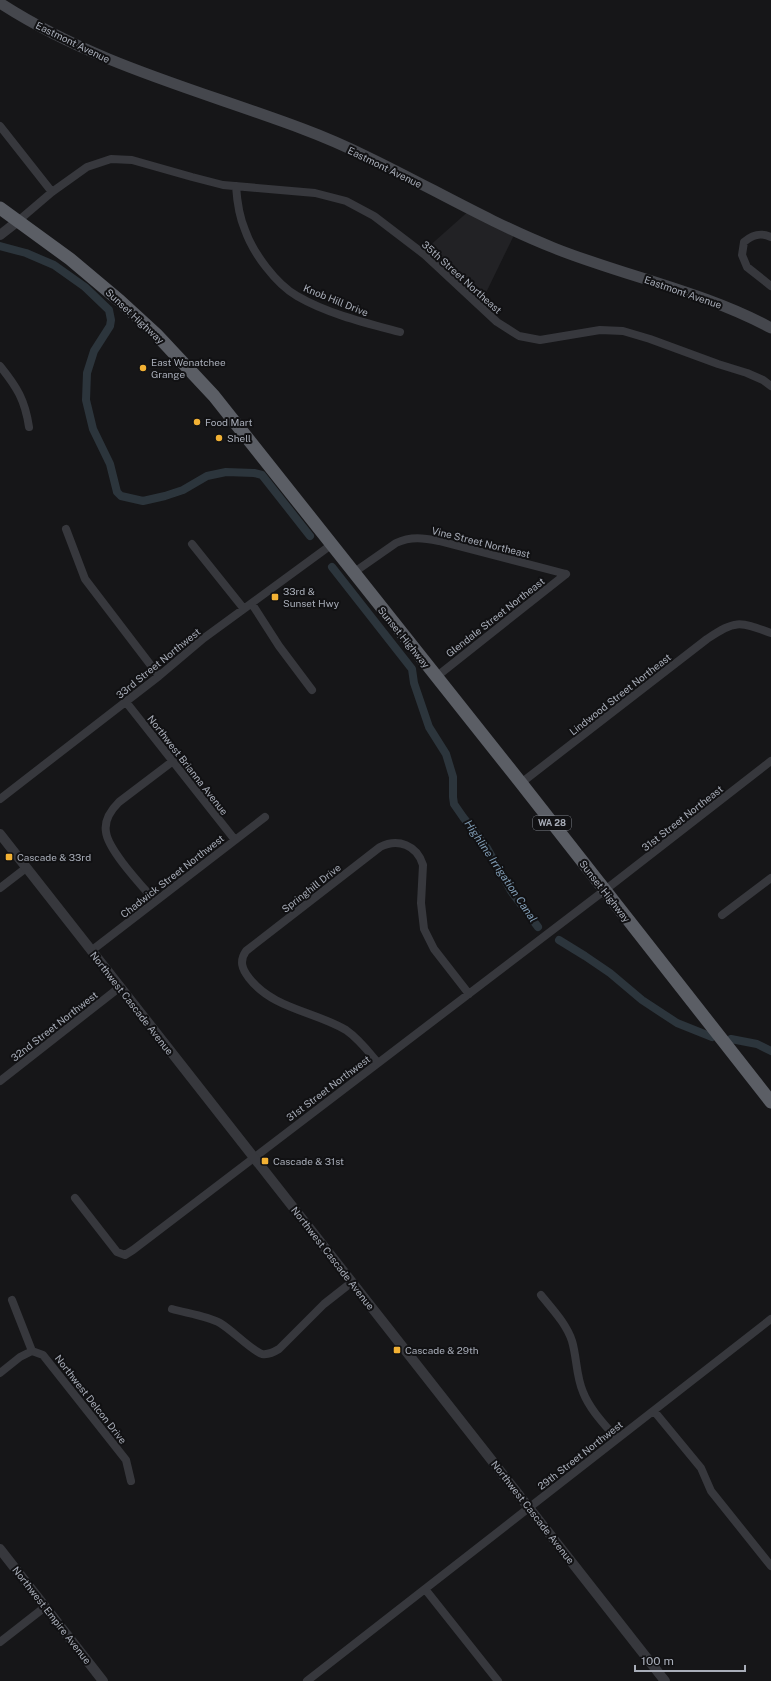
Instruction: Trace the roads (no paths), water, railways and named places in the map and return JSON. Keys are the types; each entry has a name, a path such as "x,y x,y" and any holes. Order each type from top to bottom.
{"highway":[{"name":"Sunset Highway","path":"0,208 70,259 120,301 156,334 214,396 521,783 771,1102"}],"main road":[{"name":"Eastmont Avenue","path":"0,3 82,48 142,73 330,140 516,231 548,245 733,310 771,328"}],"street":[{"path":"0,126 52,192"},
{"name":"35th Street Northeast","path":"18,221 52,192 87,167 111,159 132,160 223,185 316,193 346,201 374,216 425,255 497,322 519,336 540,340 600,330 623,331 747,373 763,380 771,386"},
{"name":"Knob Hill Drive","path":"236,186 240,213 245,232 258,254 276,279 296,296 316,305 363,323 400,332"},
{"path":"0,235 18,221"},
{"path":"771,237 767,235 754,234 744,242 742,255 747,267 771,286"},
{"path":"0,366 25,404 29,427"},
{"path":"66,529 85,579 159,676"},
{"name":"Vine Street Northeast","path":"353,573 396,542 403,539 419,538 439,541 566,574"},
{"path":"192,544 244,609"},
{"name":"33rd Street Northwest","path":"0,799 159,676 204,638 331,545"},
{"name":"Glendale Street Northeast","path":"436,677 566,574"},
{"path":"252,604 279,646 312,690"},
{"name":"Lindwood Street Northeast","path":"521,783 707,639 732,624 749,625 771,633"},
{"name":"Northwest Brianna Avenue","path":"126,702 235,840"},
{"name":"31st Street Northeast","path":"605,890 771,760"},
{"path":"154,901 113,849 105,831 108,817 119,802 173,761"},
{"name":"Chadwick Street Northwest","path":"91,951 265,817"},
{"name":"Northwest Cascade Avenue","path":"0,834 665,1681"},
{"name":"Springhill Drive","path":"378,1063 365,1047 347,1031 263,993 242,968 243,956 246,951 380,847 390,843 401,843 413,849 422,860 422,916 430,941 469,994"},
{"path":"0,888 26,868"},
{"path":"722,915 771,878"},
{"name":"31st Street Northwest","path":"74,1198 117,1252 125,1255 605,890"},
{"name":"32nd Street Northwest","path":"0,1081 120,987"},
{"path":"172,1309 218,1322 233,1331 255,1350 266,1354 272,1353 279,1349 324,1304 352,1282"},
{"path":"541,1295 564,1323 569,1333 578,1378 583,1394 589,1404 617,1439"},
{"path":"0,1373 20,1357 32,1351 12,1300"},
{"name":"29th Street Northwest","path":"307,1681 771,1319"},
{"name":"Northwest Delcon Drive","path":"32,1351 43,1355 126,1460 131,1481"},
{"path":"654,1411 702,1468 711,1491 771,1566"},
{"name":"Northwest Empire Avenue","path":"0,1549 103,1681"},
{"path":"425,1589 498,1681"},
{"path":"0,1642 45,1607"}],"waterway":[{"name":"Highline Irrigation Canal","path":"0,246 26,253 54,265 85,287 109,310 111,320 110,326 94,351 87,373 86,400 93,429 110,464 117,492 121,496 143,501 183,490 207,476 226,472 254,473 262,475 310,536"},
{"name":"Highline Irrigation Canal","path":"332,567 412,669 414,683 429,727 446,754 453,777 454,804 487,848 511,891 538,927"},
{"name":"Highline Irrigation Canal","path":"559,940 610,973 642,1000 677,1023 712,1037"},
{"name":"Highline Irrigation Canal","path":"731,1039 757,1044 771,1051"}],"place":[{"name":"East Wenatchee Grange","path":"143,368"},
{"name":"Food Mart","path":"197,422"},
{"name":"Shell","path":"219,438"},
{"name":"33rd & Sunset Hwy","path":"275,597"},
{"name":"Cascade & 33rd","path":"9,857"},
{"name":"Cascade & 31st","path":"265,1161"},
{"name":"Cascade & 29th","path":"397,1350"}]}
